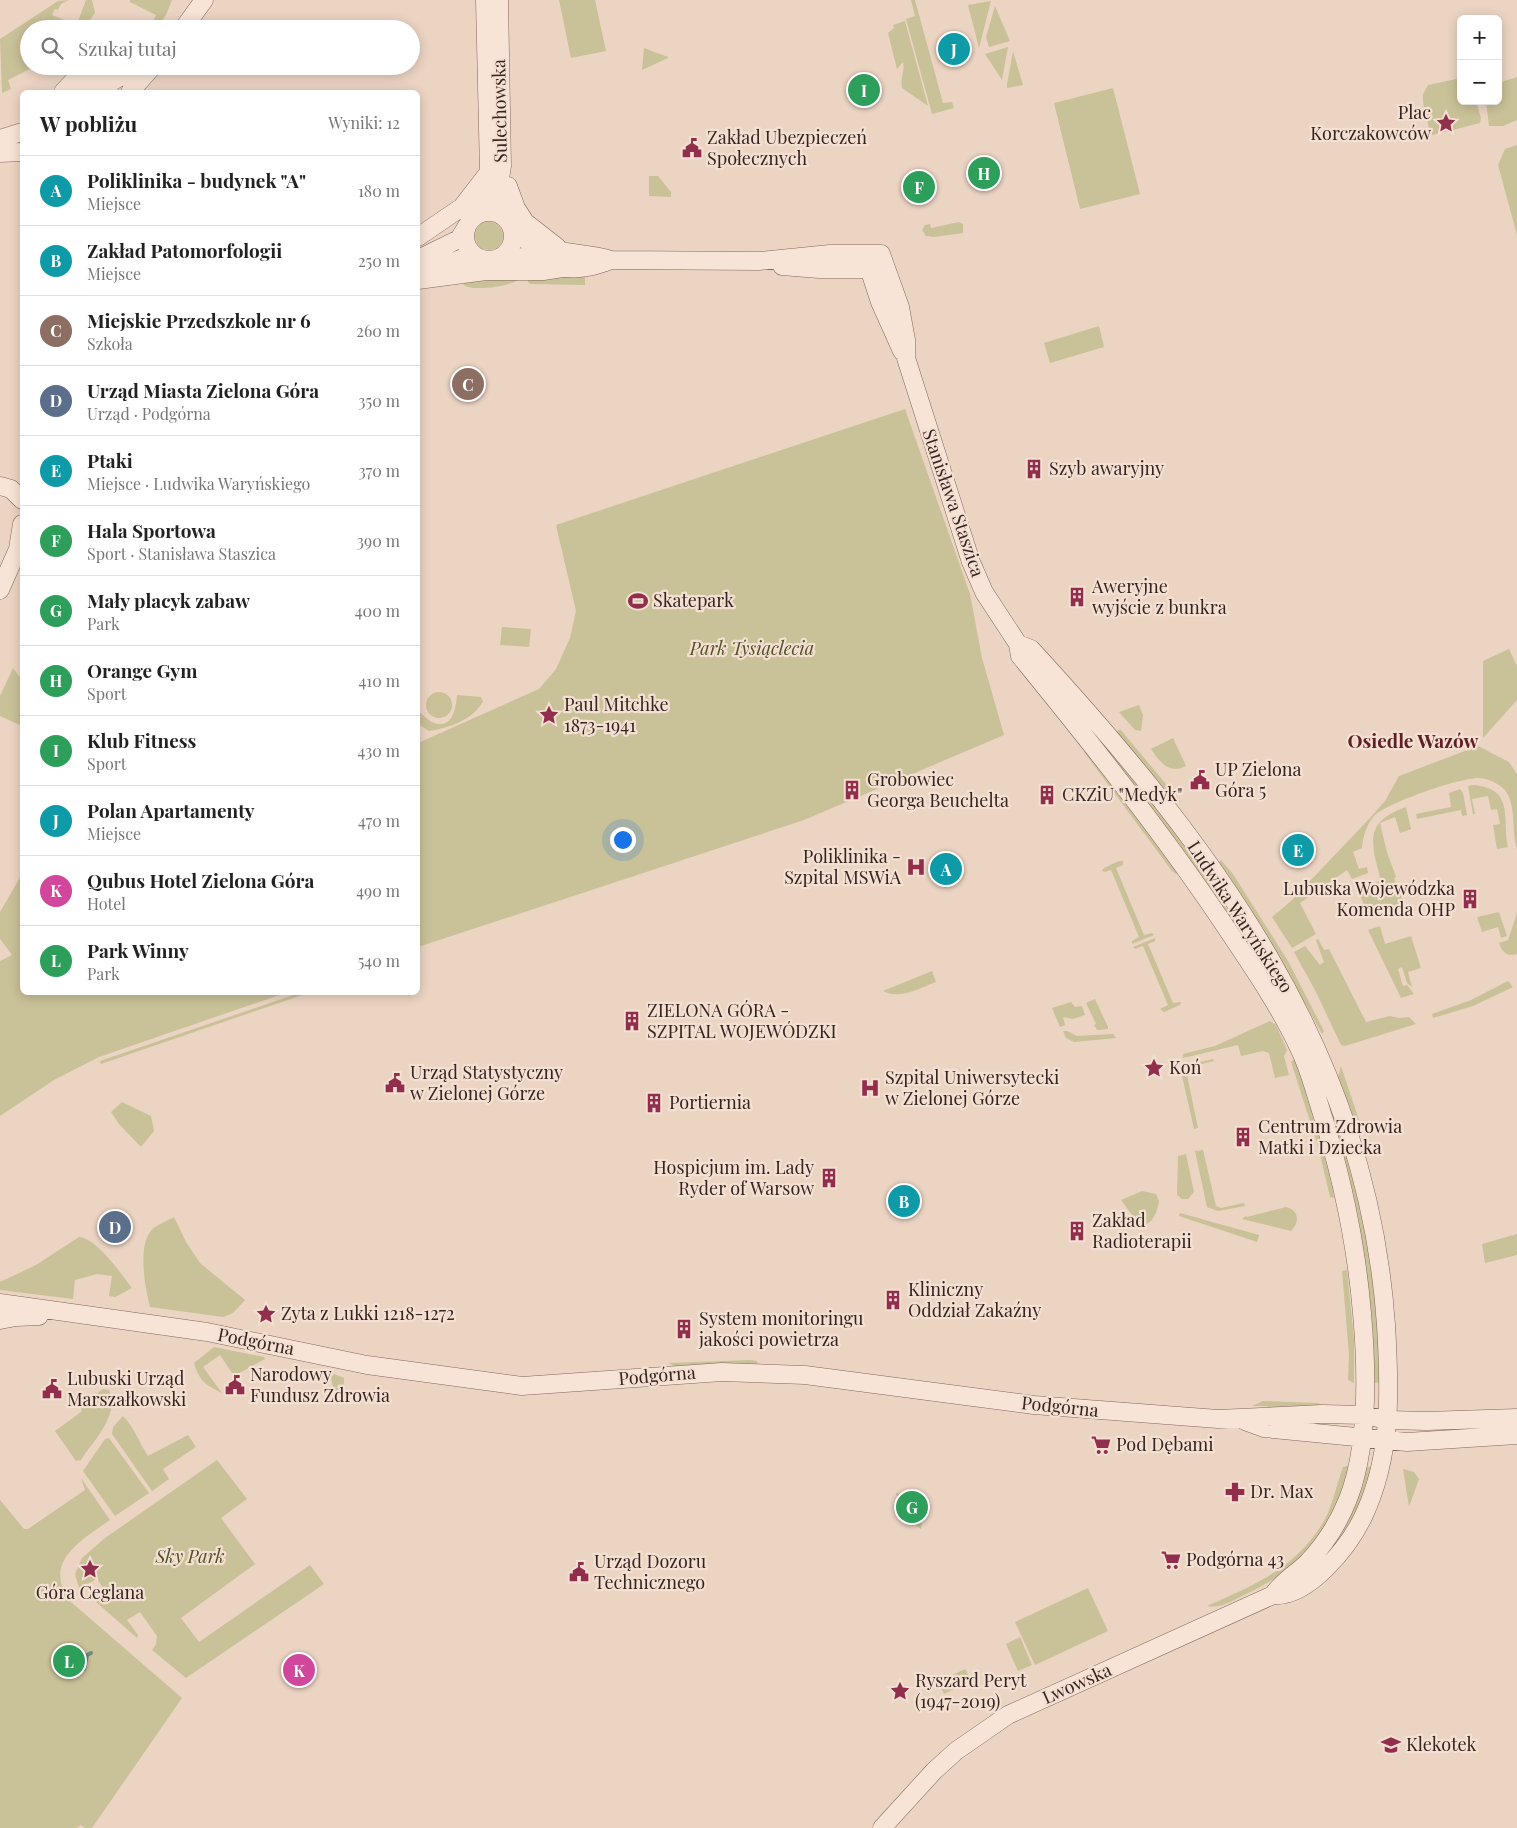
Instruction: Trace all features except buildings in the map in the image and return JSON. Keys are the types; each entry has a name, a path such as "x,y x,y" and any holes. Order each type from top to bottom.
{"street":[{"path":"190,20 204,0"},
{"name":"Sulechowska","path":"485,0 495,98"},
{"name":"Sulechowska","path":"499,0 495,98 496,169 502,207 511,226"},
{"path":"65,90 79,75"},
{"path":"80,90 85,86 107,88 111,82 124,75"},
{"path":"132,90 145,75"},
{"path":"145,90 157,75"},
{"path":"6,142 20,127"},
{"path":"6,142 20,145"},
{"path":"6,142 20,151"},
{"path":"420,236 462,207 496,169 520,216 537,233 552,241 562,259"},
{"name":"Sulechowska","path":"472,220 484,204 496,169"},
{"path":"420,258 459,239 472,220 494,212 511,226 522,239 562,259"},
{"path":"472,220 465,236 466,244 470,252 478,258"},
{"path":"502,257 512,245 511,226"},
{"path":"420,273 466,257 487,261 502,257 562,259"},
{"path":"420,280 486,271 543,271 562,259"},
{"name":"Stanisława Staszica","path":"562,259 591,268 611,260 759,261 819,270 875,261 898,345 905,354 971,562 984,592 1018,644 1020,656 1074,722"},
{"path":"0,486 12,490 20,498"},
{"path":"0,590 20,547"},
{"name":"Stanisława Staszica","path":"1018,644 1031,649 1090,713"},
{"name":"Ludwika Waryńskiego","path":"1090,713 1173,814 1256,935 1293,999 1324,1063 1348,1127 1370,1208 1379,1256 1386,1329 1387,1439"},
{"name":"Ludwika Waryńskiego","path":"1074,722 1154,823 1205,897 1278,1007 1302,1055 1338,1164 1356,1258 1365,1369 1363,1437"},
{"path":"1302,1055 1313,1062 1324,1063"},
{"name":"Podgórna","path":"0,1304 241,1338 415,1373 522,1386 722,1372 793,1373 1089,1410 1242,1420 1273,1416 1363,1415 1388,1420 1427,1421 1517,1418"},
{"path":"1361,1307 1386,1329"},
{"name":"Podgórna","path":"0,1320 16,1317 75,1315"},
{"name":"Podgórna","path":"1242,1420 1264,1428 1427,1442 1517,1434"},
{"name":"Lwowska","path":"1274,1595 1280,1584 1316,1553 1337,1522 1354,1482 1363,1437"},
{"name":"Lwowska","path":"882,1828 927,1778 956,1751 1008,1715 1274,1595 1287,1596 1304,1587 1332,1562 1361,1521 1377,1483 1387,1439"}],"green space":[{"path":"69,0 61,4 58,10 55,9 52,15 64,20 29,20 58,1"},
{"path":"86,0 92,0 95,13 90,20 78,20"},
{"path":"130,0 172,0 162,20 154,20 156,15 130,2"},
{"path":"559,0 595,0 606,51 571,58"},
{"path":"911,0 915,0 943,103 952,102 954,108 932,114 906,19 915,16"},
{"path":"991,1 979,48 968,5"},
{"path":"995,6 1010,41 989,47 986,37"},
{"path":"905,21 928,106 902,88 903,62 897,69 888,33 894,28 893,25"},
{"path":"20,26 20,74 8,80 11,89 2,93 0,39"},
{"path":"1008,47 1002,80 985,54"},
{"path":"644,48 668,57 668,58 642,70"},
{"path":"1013,51 1023,85 1007,88 1007,84"},
{"path":"1517,77 1517,120 1503,126 1489,126 1486,105 1502,105 1502,82"},
{"name":"Plac Korczakowców","path":"1457,79 1457,105 1477,105 1481,118 1480,123 1433,135 1430,133 1423,102 1423,94 1428,85"},
{"path":"1113,88 1140,194 1080,209 1054,103"},
{"path":"1517,145 1517,235 1498,165 1505,149"},
{"path":"649,176 658,176 671,192 671,197 649,196"},
{"path":"489,222 499,226 503,236 499,246 489,250 479,246 475,236 479,226"},
{"path":"959,222 963,224 963,233 934,237 926,236 922,230 925,225 930,224 931,228"},
{"path":"491,274 521,278 517,281 493,287 476,288 464,285 463,282"},
{"path":"528,274 585,274 585,285 530,284 528,282"},
{"path":"1099,326 1104,347 1050,363 1044,343"},
{"name":"Park Tysiąclecia","path":"905,409 970,594 982,658 1004,735 804,820 420,946 420,742 539,689 556,669 570,638 576,611 556,525"},
{"path":"502,627 531,629 529,647 500,645"},
{"path":"1509,649 1517,666 1517,700 1483,738 1483,661"},
{"path":"13,668 20,677 20,725 0,716 0,696"},
{"path":"439,692 448,696 452,705 448,714 439,718 430,714 426,705 430,696"},
{"path":"457,695 481,697 483,701 479,708 460,722 429,731 420,725 420,713 432,722 444,724 452,717"},
{"path":"1139,705 1143,715 1141,731 1135,730 1119,712"},
{"path":"1120,729 1181,802 1176,803 1116,732"},
{"path":"1173,738 1186,766 1175,769 1166,766 1151,749"},
{"path":"1103,741 1168,822 1255,951 1280,993 1098,744"},
{"path":"1478,746 1509,762 1517,774 1517,849 1509,797 1505,790 1496,783 1482,778 1469,779 1407,798 1374,816 1365,831 1362,848 1353,852 1359,869 1367,867 1368,873 1352,879 1347,870 1300,903 1316,934 1292,948 1272,917 1290,902 1370,818 1385,801 1399,776"},
{"path":"1086,751 1178,872 1176,874 1084,752"},
{"path":"1468,786 1486,787 1495,792 1501,799 1504,807 1508,847 1497,849 1493,825 1500,824 1497,809 1491,810 1488,796 1472,799 1475,814 1473,814"},
{"path":"1460,789 1463,793 1467,815 1462,816 1461,810 1417,819 1416,814 1451,807 1449,793"},
{"path":"1406,807 1411,829 1400,833 1395,817 1380,823 1387,852 1396,877 1394,878 1405,906 1369,917 1357,888 1381,881 1373,846 1376,828 1382,820 1392,813"},
{"path":"1221,860 1233,874 1288,961 1324,1031 1322,1034 1276,952 1217,864"},
{"path":"1123,861 1123,865 1116,868 1144,935 1152,933 1154,935 1132,944 1132,941 1139,937 1111,870 1102,871 1104,868"},
{"path":"20,877 20,995 279,995 99,1057 54,1080 0,1116 0,961 12,955 0,939 0,912"},
{"path":"1499,912 1507,936 1501,938 1498,927 1482,932 1477,917"},
{"path":"1517,913 1517,954 1510,955 1503,951 1499,943 1508,940"},
{"path":"1380,926 1385,944 1411,936 1421,968 1408,972 1412,987 1407,983 1402,967 1398,969 1403,986 1407,985 1414,994 1401,998 1368,930"},
{"path":"1155,938 1155,941 1148,944 1173,1003 1181,1002 1180,1005 1164,1012 1160,1009 1168,1005 1143,946 1135,949 1133,947"},
{"path":"1318,939 1324,950 1329,949 1366,1022 1390,1016 1399,1018 1409,1017 1416,1024 1345,1046 1341,1045 1316,992 1294,952 1305,946 1320,965 1324,962 1316,940"},
{"path":"932,971 936,982 903,994 883,991"},
{"path":"1508,981 1513,987 1473,1006 1433,1018 1432,1014 1471,1000"},
{"path":"293,995 302,995 101,1064 100,1061"},
{"path":"1095,999 1108,1029 1097,1030 1094,1025 1096,1024 1086,1003"},
{"path":"1071,1002 1075,1007 1082,1006 1085,1015 1073,1019 1063,1017 1065,1025 1060,1027 1052,1008"},
{"path":"1270,1021 1276,1025 1287,1050 1284,1056 1289,1075 1275,1078 1269,1053 1263,1051 1241,1056 1238,1045 1183,1058 1183,1054 1215,1046"},
{"path":"1063,1031 1077,1036 1113,1034 1116,1038 1074,1042 1066,1038"},
{"path":"1296,1057 1324,1144 1334,1198 1330,1197 1318,1146 1291,1062"},
{"path":"1213,1059 1214,1061 1189,1067 1186,1070 1198,1128 1194,1129 1180,1067"},
{"path":"1341,1066 1359,1120 1354,1119 1338,1077"},
{"path":"1318,1068 1348,1159 1365,1229 1373,1285 1381,1382 1374,1383 1373,1341 1369,1301 1357,1223 1349,1185"},
{"path":"122,1102 151,1116 154,1131 141,1147 119,1124 111,1112"},
{"path":"1203,1150 1216,1206 1221,1208 1244,1203 1245,1206 1218,1211 1207,1207 1195,1151"},
{"path":"1186,1154 1194,1192 1188,1199 1182,1199 1177,1195 1178,1156"},
{"path":"1142,1191 1156,1194 1159,1201 1154,1217 1148,1223 1140,1226 1121,1200"},
{"path":"1286,1207 1294,1211 1297,1217 1296,1224 1291,1231 1242,1219 1246,1216"},
{"path":"1180,1213 1259,1235 1257,1242 1179,1216"},
{"path":"174,1217 186,1242 200,1263 245,1300 233,1313 223,1317 150,1307 143,1258 146,1239 155,1227"},
{"path":"1517,1234 1517,1255 1485,1263 1482,1244"},
{"path":"79,1237 86,1239 101,1250 132,1288 115,1297 109,1296 112,1276 97,1274 75,1280 73,1299 0,1290 0,1282 36,1265"},
{"path":"1347,1270 1354,1339 1354,1383 1348,1380 1349,1355 1342,1271"},
{"path":"214,1347 264,1357 265,1359 234,1376 220,1355 203,1367 222,1393 204,1381 198,1374 194,1363"},
{"path":"757,1361 758,1366 675,1367 669,1363"},
{"path":"334,1374 344,1378 343,1395 336,1402 331,1377"},
{"path":"103,1389 109,1390 111,1399 111,1409 108,1418 104,1427 81,1460 76,1461 55,1431 81,1412 82,1405"},
{"path":"1263,1401 1318,1403 1322,1405 1277,1411 1266,1406 1252,1406"},
{"path":"123,1416 148,1456 188,1435 196,1447 163,1469 169,1479 152,1491 112,1434 113,1427"},
{"path":"109,1438 149,1493 115,1516 83,1471 105,1439"},
{"name":"Sky Park","path":"217,1460 247,1499 221,1518 255,1564 181,1618 199,1642 310,1565 324,1584 186,1678 152,1650 156,1644 157,1636 140,1612 127,1620 138,1635 137,1638 96,1602 107,1593 97,1579 79,1588 75,1574 82,1558 105,1538"},
{"path":"1350,1466 1337,1508 1327,1527 1300,1558 1266,1584 1222,1605 1207,1606 1242,1590 1276,1571 1304,1547 1317,1532 1327,1515 1343,1467"},
{"path":"1367,1467 1374,1467 1357,1515 1326,1558 1303,1575 1355,1499"},
{"path":"1403,1469 1414,1472 1419,1479 1409,1507"},
{"path":"81,1478 110,1520 87,1536 68,1554 62,1564 60,1576 63,1588 71,1602 182,1698 92,1828 85,1828 81,1825 77,1828 0,1828 0,1500 24,1529 28,1529 85,1490"},
{"path":"896,1493 925,1497 921,1529 903,1516"},
{"path":"1088,1588 1108,1631 1035,1665 1015,1622"},
{"path":"1020,1637 1032,1665 1018,1671 1006,1644"},
{"path":"965,1669 971,1680 944,1694 938,1682"}],"waterway":[{"path":"77,1671 84,1669 87,1655 91,1653"}],"place":[{"name":"Polan Apartamenty","path":"954,49"},
{"name":"Klub Fitness","path":"864,90"},
{"name":"Plac Korczakowców","path":"1446,123"},
{"name":"Zakład Ubezpieczeń Społecznych","path":"692,148"},
{"name":"Orange Gym","path":"984,173"},
{"name":"Hala Sportowa","path":"919,187"},
{"name":"Miejskie Przedszkole nr 6","path":"468,384"},
{"name":"Szyb awaryjny","path":"1034,469"},
{"name":"Aweryjne wyjście z bunkra","path":"1077,597"},
{"name":"Skatepark","path":"638,601"},
{"name":"Paul Mitchke 1873-1941","path":"549,715"},
{"name":"UP Zielona Góra 5","path":"1200,780"},
{"name":"Grobowiec Georga Beuchelta","path":"852,790"},
{"name":"CKZiU \"Medyk\"","path":"1047,795"},
{"name":"Ptaki","path":"1298,850"},
{"name":"Poliklinika - Szpital MSWiA","path":"916,867"},
{"name":"Poliklinika - budynek \"A\"","path":"946,869"},
{"name":"Lubuska Wojewódzka Komenda OHP","path":"1470,899"},
{"name":"ZIELONA GÓRA - SZPITAL WOJEWÓDZKI","path":"632,1021"},
{"name":"Koń","path":"1154,1068"},
{"name":"Urząd Statystyczny w Zielonej Górze","path":"395,1083"},
{"name":"Szpital Uniwersytecki w Zielonej Górze","path":"870,1088"},
{"name":"Portiernia","path":"654,1103"},
{"name":"Centrum Zdrowia Matki i Dziecka","path":"1243,1137"},
{"name":"Hospicjum im. Lady Ryder of Warsow","path":"829,1178"},
{"name":"Zakład Patomorfologii","path":"904,1201"},
{"name":"Urząd Miasta Zielona Góra","path":"115,1227"},
{"name":"Zakład Radioterapii","path":"1077,1231"},
{"name":"Kliniczny Oddział Zakaźny","path":"893,1300"},
{"name":"Zyta z Lukki 1218-1272","path":"266,1314"},
{"name":"System monitoringu jakości powietrza","path":"684,1329"},
{"name":"Narodowy Fundusz Zdrowia","path":"235,1385"},
{"name":"Lubuski Urząd Marszałkowski","path":"52,1389"},
{"name":"Pod Dębami","path":"1101,1445"},
{"name":"Dr. Max","path":"1235,1492"},
{"name":"Mały placyk zabaw","path":"912,1507"},
{"name":"Podgórna 43","path":"1171,1560"},
{"name":"Góra Ceglana","path":"90,1569"},
{"name":"Urząd Dozoru Technicznego","path":"579,1572"},
{"name":"Park Winny","path":"69,1661"},
{"name":"Qubus Hotel Zielona Góra","path":"299,1670"},
{"name":"Ryszard Peryt (1947-2019)","path":"900,1691"},
{"name":"Klekotek","path":"1391,1745"}],"district":[{"name":"Osiedle Wazów","path":"1413,741"}]}
